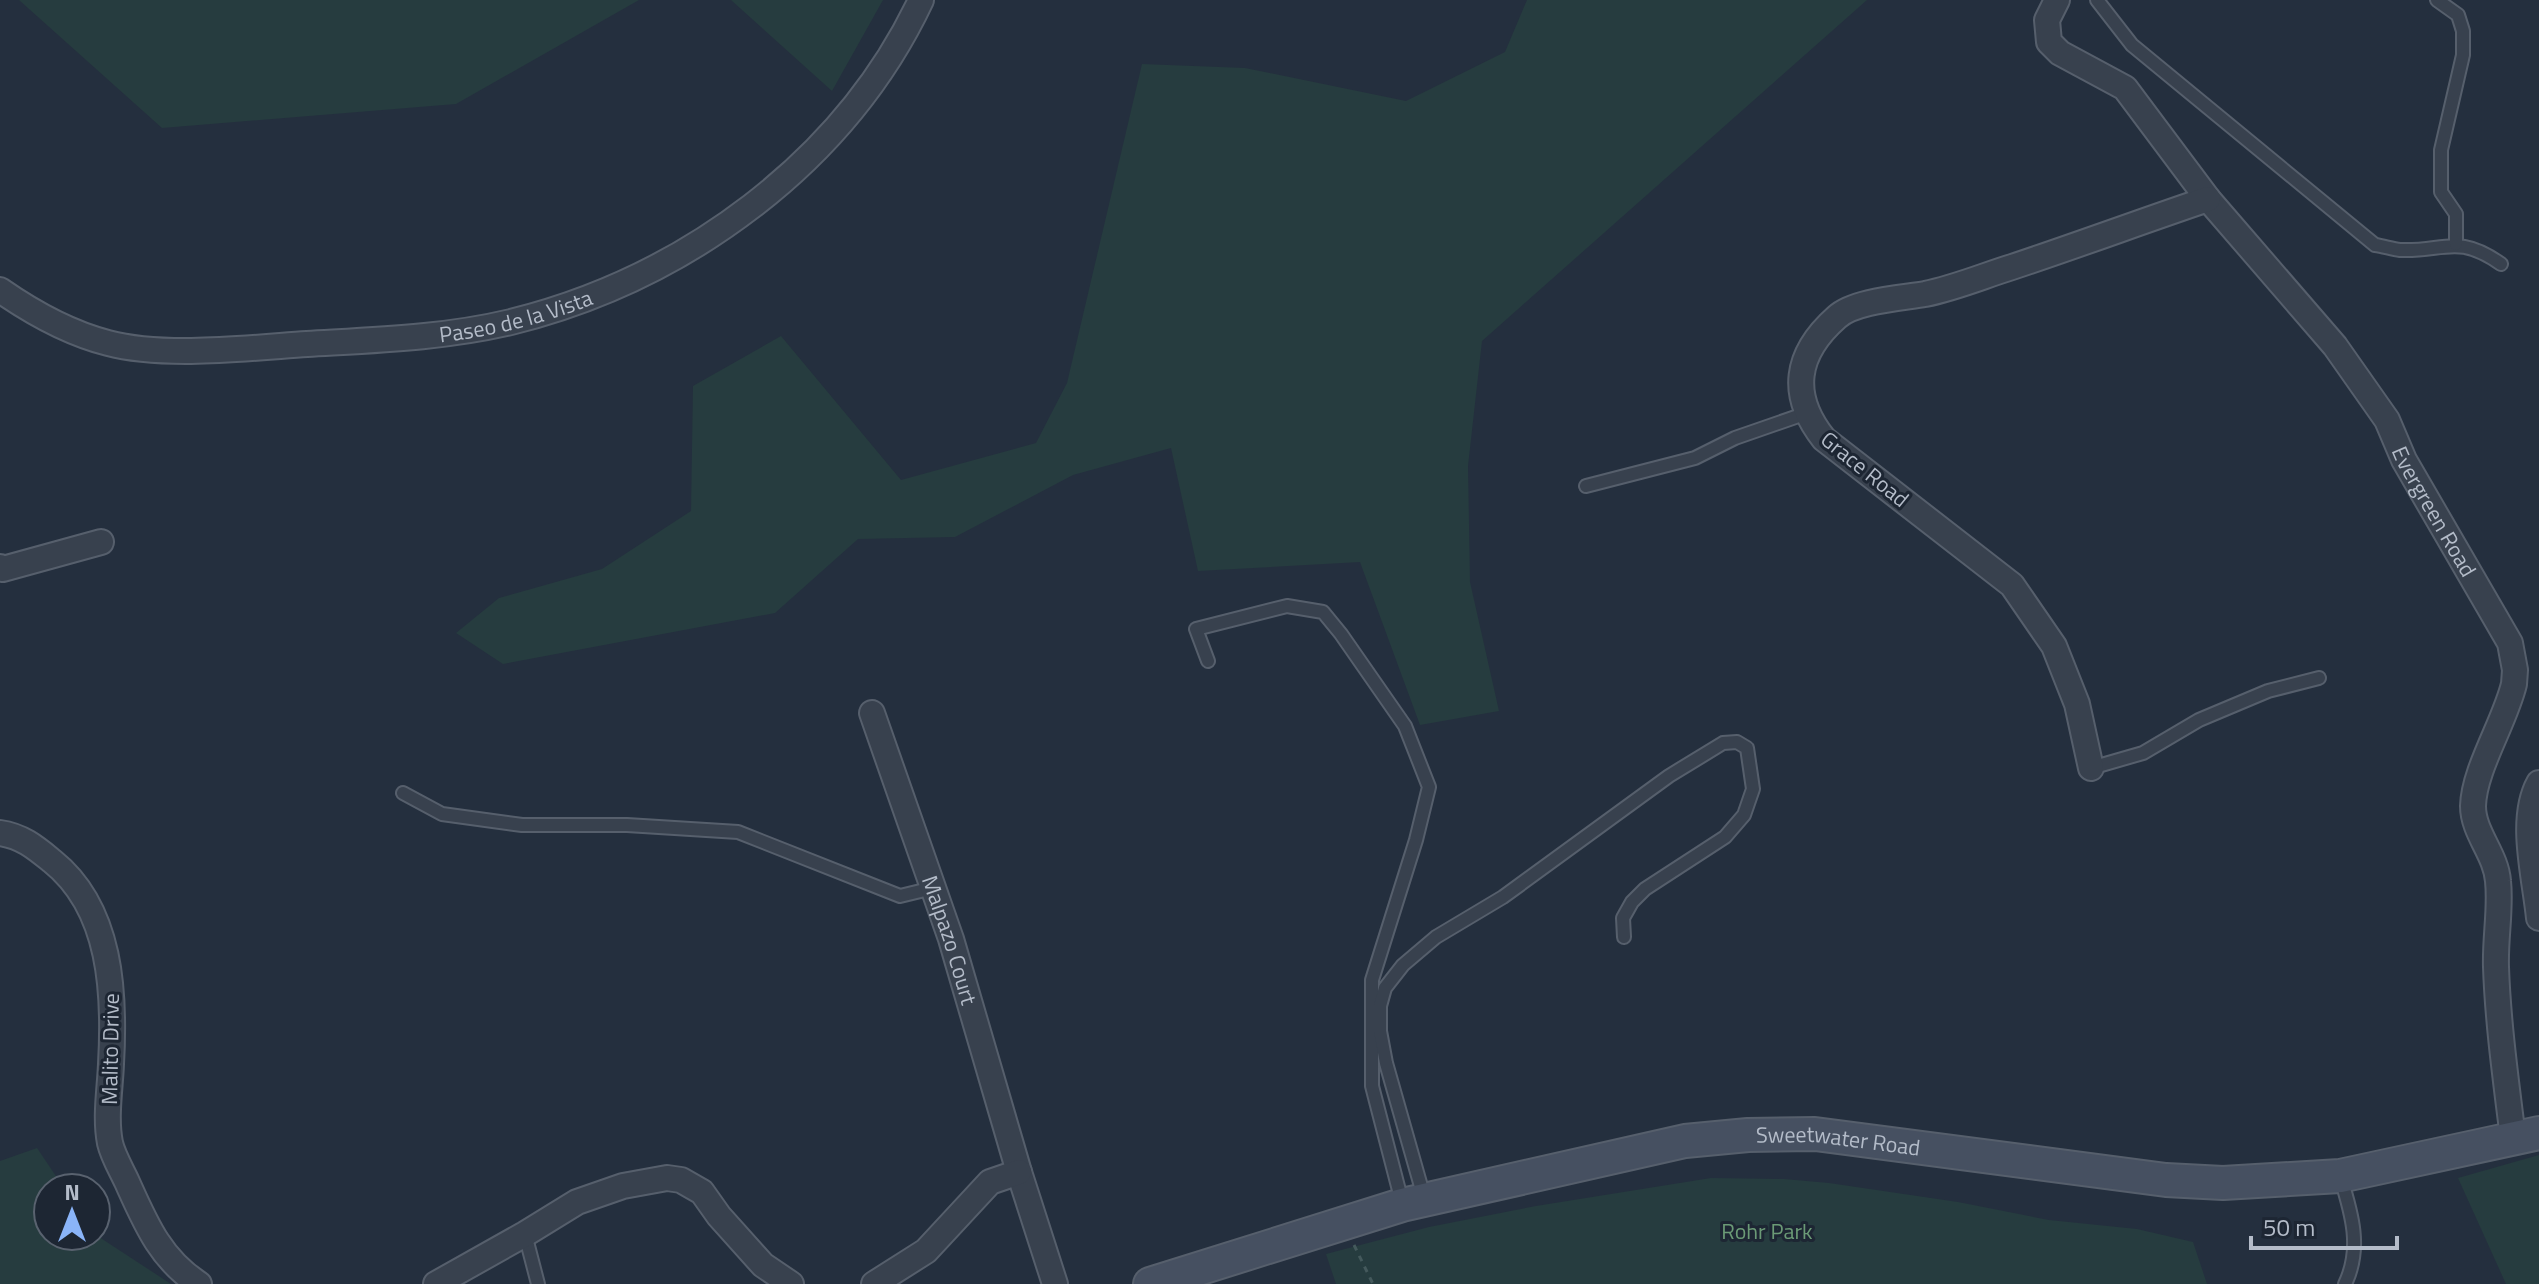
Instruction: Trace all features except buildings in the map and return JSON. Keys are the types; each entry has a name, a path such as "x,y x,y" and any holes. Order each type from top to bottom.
{"main road":[{"name":"Sweetwater Road","path":"1150,1284 1414,1203 1685,1141 1763,1134 1850,1137 2166,1180 2223,1183 2340,1176 2526,1136"}],"street":[{"name":"Paseo de la Vista","path":"0,290 28,309 81,334 109,344 147,349 230,350 428,336 508,323 547,312 598,294 660,266 729,223 760,199 810,155 845,115 890,56 921,0"},
{"name":"Evergreen Road","path":"2057,0 2046,27 2054,48 2125,88 2208,199 2335,346 2387,420 2404,460 2510,643 2514,684 2476,787 2473,808 2474,819 2498,878 2498,1008 2526,1136"},
{"name":"Grace Road","path":"2091,768 2077,704 2054,646 2012,585 1824,439 1809,421 1801,391 1803,364 1809,348 1838,315 1853,308 1940,291 2208,199"},
{"path":"0,567 3,569 101,542"},
{"name":"Malpazo Court","path":"872,713 951,939 1019,1172"},
{"path":"2539,783 2528,820 2539,918"},
{"name":"Malito Drive","path":"0,833 22,838 62,869 92,914 110,976 113,1025 108,1117 111,1146 152,1237 181,1273 199,1284"},
{"path":"874,1284 926,1251 990,1182 1019,1172 1055,1284"},
{"path":"436,1284 577,1202 623,1186 667,1178 681,1180 702,1192 763,1265 791,1284"}],"lane":[{"path":"2097,0 2132,45 2375,245 2401,250 2456,244 2488,255 2501,264"},
{"path":"2437,0 2458,15 2463,31 2463,55 2441,150 2441,192 2456,214 2456,244"},
{"path":"1586,486 1695,458 1735,438 1807,413"},
{"path":"1208,661 1196,629 1287,606 1323,612 1405,726 1429,787 1416,840 1372,980 1372,1086 1414,1203"},
{"path":"2091,768 2143,753 2199,720 2268,691 2319,678"},
{"path":"1414,1203 1380,1031 1380,1006 1385,988 1403,965 1436,937 1503,897 1669,776 1723,743 1737,742 1747,748 1753,789 1744,815 1725,837 1645,889 1632,902 1623,918 1624,937"},
{"path":"403,793 442,814 486,821 522,825 627,825 738,832 900,896 933,888"},
{"path":"2340,1176 2355,1226 2352,1271 2345,1284"},
{"path":"525,1234 538,1284"}],"path":[{"path":"1355,1248 1373,1284"}],"green space":[{"path":"19,0 639,0 456,104 162,128"},
{"path":"731,0 883,0 832,91"},
{"path":"1527,0 1867,0 1482,341 1468,466 1470,582 1499,711 1420,725 1360,562 1198,571 1171,448 1073,475 955,537 858,539 775,613 503,664 456,633 499,598 602,569 691,511 693,386 781,336 901,480 1036,443 1067,383 1142,64 1245,68 1406,101 1505,52"},
{"path":"37,1148 53,1172 32,1172 32,1252 112,1252 112,1245 171,1284 0,1284 0,1161"},
{"path":"2539,1155 2539,1284 2506,1284 2458,1178"},
{"name":"Rohr Park","path":"1711,1178 1829,1183 1958,1202 2049,1220 2137,1229 2193,1242 2207,1284 1336,1284 1326,1254 1429,1227"}]}
